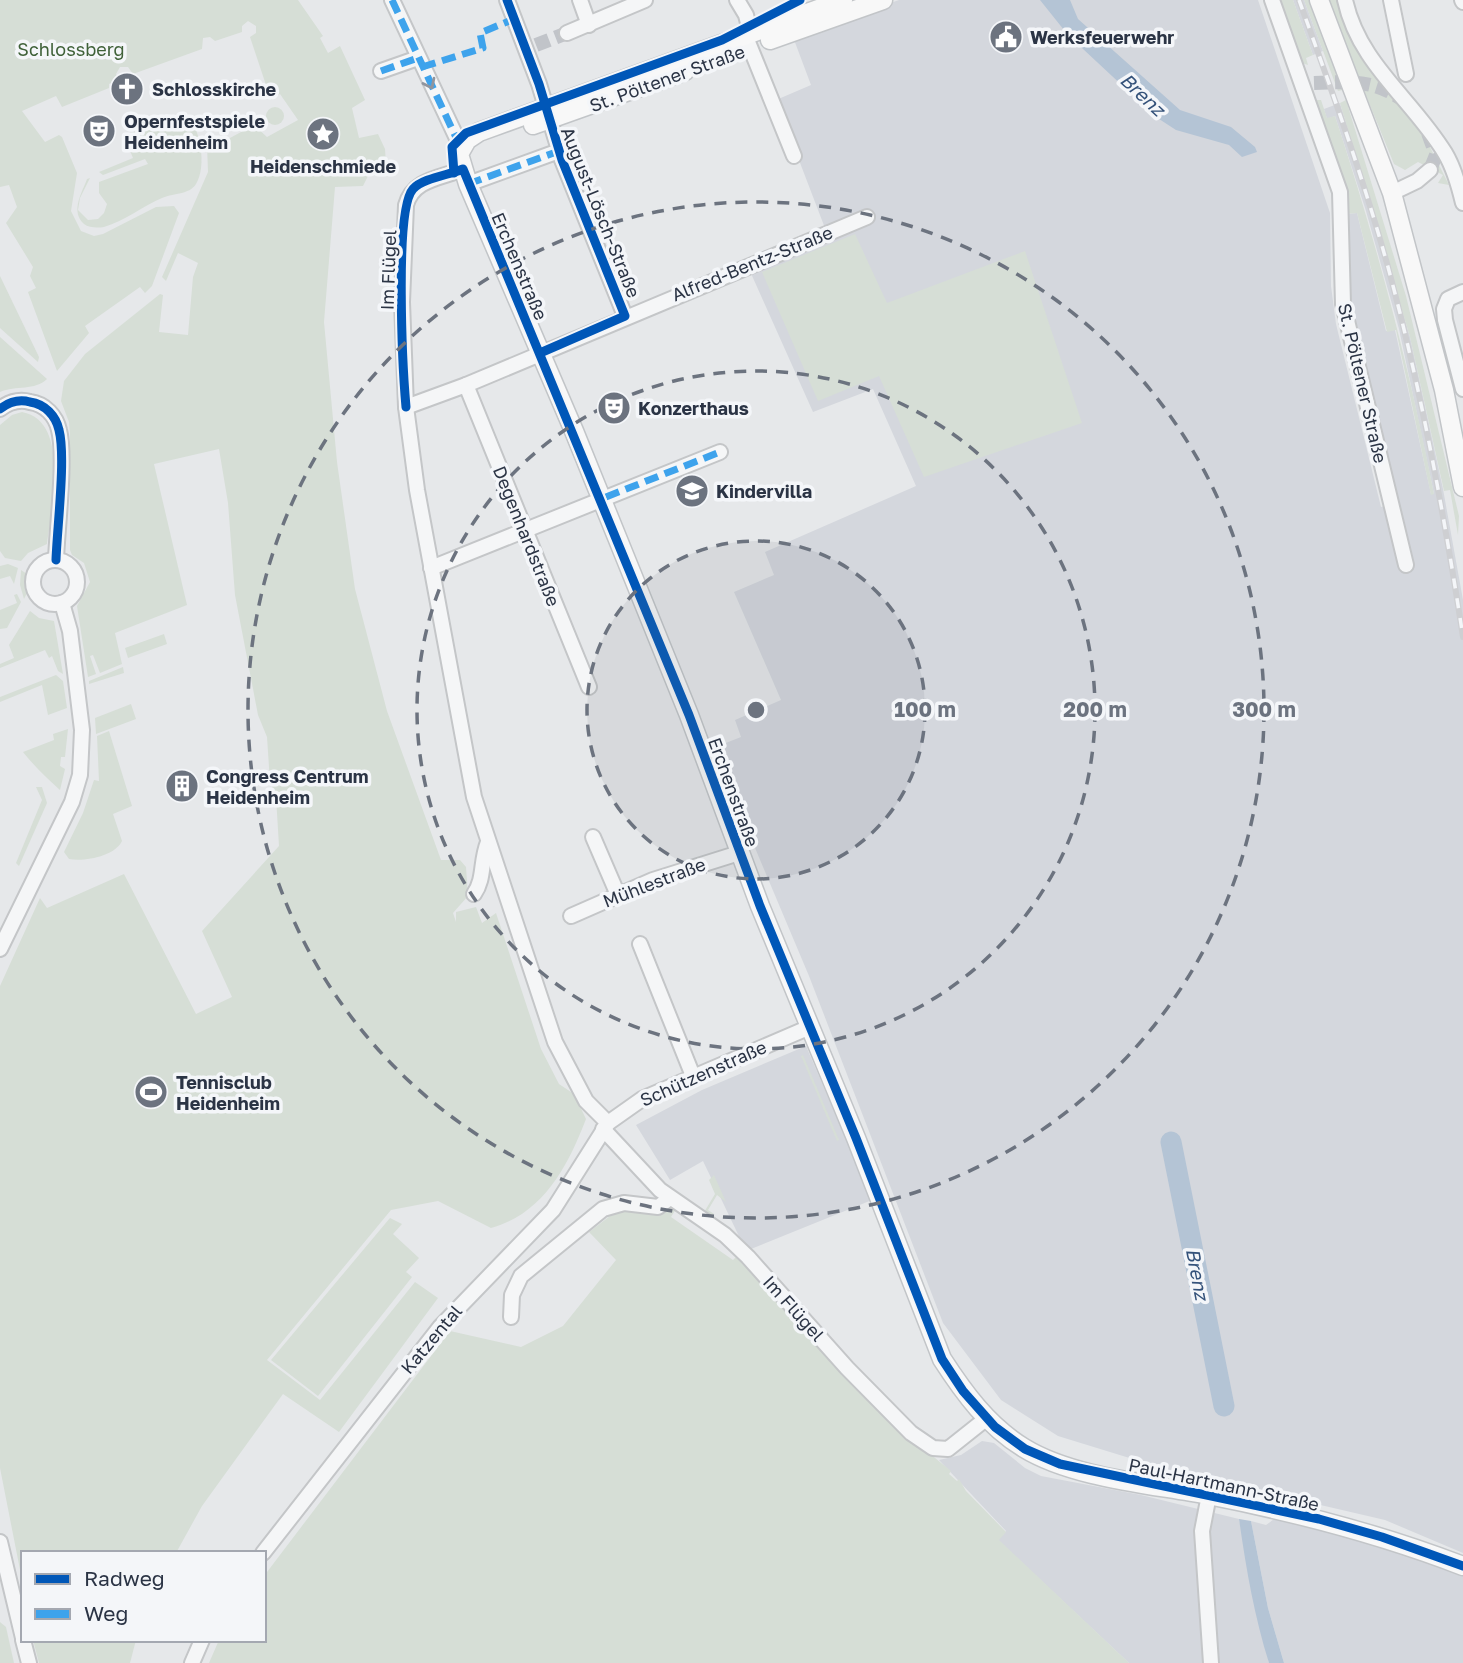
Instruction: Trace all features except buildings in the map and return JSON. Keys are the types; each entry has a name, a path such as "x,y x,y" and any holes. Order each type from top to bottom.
{"main road":[{"name":"St. Pöltener Straße","path":"749,40 844,0"},
{"path":"1319,0 1392,193 1460,455 1463,486"},
{"name":"St. Pöltener Straße","path":"463,164 479,132 546,114 749,40 869,2"},
{"name":"Erchenstraße","path":"463,164 689,715 739,853 942,1359 987,1418"},
{"name":"Paul-Hartmann-Straße","path":"987,1418 1014,1442 1046,1459 1124,1479 1338,1524 1463,1566"}],"street":[{"path":"391,0 463,164"},
{"name":"August-Lösch-Straße","path":"506,0 530,46 546,114 559,151 625,316"},
{"path":"580,0 589,25"},
{"path":"567,33 645,0"},
{"path":"737,0 746,15 749,40 794,156"},
{"name":"St. Pöltener Straße","path":"1272,0 1308,83 1340,191 1343,304 1406,565"},
{"path":"1345,0 1351,22 1367,56 1445,153 1463,204"},
{"path":"1391,0 1396,57 1406,74"},
{"path":"380,71 418,58"},
{"name":"Im Flügel","path":"559,151 463,164 420,184 408,198 402,302 406,407 431,568 474,797 555,1042 586,1101 643,1174 670,1198 725,1236 748,1257 847,1368 926,1445 948,1449 987,1418"},
{"path":"1392,193 1417,181 1430,170"},
{"name":"Alfred-Bentz-Straße","path":"406,407 466,385 625,316 867,217"},
{"path":"1463,292 1448,299 1444,314 1463,388"},
{"name":"Degenhardstraße","path":"466,385 590,687"},
{"path":"0,409 13,401 34,402 49,412 58,426 61,447 55,560"},
{"path":"431,568 720,452"},
{"path":"55,560 67,564 77,578 74,593 62,603 45,601 38,596 33,584 39,567 55,560"},
{"path":"0,949 72,802 80,775 83,737 70,631 62,603"},
{"path":"593,837 618,895"},
{"name":"Im Flügel","path":"474,894 482,878 481,860 488,842"},
{"name":"Mühlestraße","path":"571,916 678,871 739,853"},
{"path":"640,944 693,1076"},
{"name":"Schützenstraße","path":"606,1126 642,1098 810,1027"},
{"name":"Katzental","path":"265,1551 440,1327 552,1210 606,1126"},
{"path":"511,1317 512,1295 521,1276 603,1209 624,1203 658,1207 670,1198"},
{"path":"1209,1495 1202,1531 1212,1663"},
{"path":"0,1542 21,1631"},
{"path":"24,1642 29,1663"},
{"path":"192,1663 201,1642"}],"shaded area":[{"path":"899,0 1258,0 1330,213 1331,286 1336,324 1381,507 1394,504 1348,309 1346,214 1357,213 1386,331 1395,330 1431,494 1434,494 1399,329 1366,211 1335,116 1327,119 1324,109 1340,103 1410,337 1443,489 1463,600 1463,1553 1385,1520 1162,1468 1058,1436 1001,1400 943,1323 809,976 713,748 741,737 735,720 781,700 734,592 774,575 765,552 916,486 873,389 813,412 749,269 828,236 776,100 811,85 793,37"},
{"path":"1293,0 1304,0 1323,51 1313,55"},
{"path":"806,1046 872,1200 746,1251 703,1161 670,1180 636,1125 702,1090"},
{"path":"982,1441 994,1443 1025,1468 1041,1476 1141,1495 1239,1519 1269,1663 1129,1663 998,1540 1006,1531 939,1460 961,1455"},
{"path":"1277,1517 1372,1543 1463,1576 1463,1663 1284,1663 1268,1608 1251,1521 1266,1525"}],"green space":[{"name":"Schlossberg","path":"0,0 298,0 323,36 320,38 328,53 340,46 365,100 352,108 359,138 378,134 385,149 386,163 370,163 363,186 335,187 324,322 337,462 355,589 387,711 441,860 460,860 466,867 468,896 453,913 456,922 456,912 476,907 482,923 496,913 541,1049 559,1084 574,1094 586,1119 571,1154 551,1186 525,1212 509,1221 491,1228 438,1201 391,1210 267,1360 320,1400 415,1282 438,1298 339,1432 283,1394 202,1506 177,1551 21,1551 21,1575 0,1468 0,986 40,898 47,908 124,874 196,1014 232,997 202,931 279,846 276,797 270,782 267,737 258,715 235,595 228,503 219,449 154,464 187,605 115,633 122,664 100,673 93,655 90,656 96,674 88,677 77,606 90,582 84,563 72,555 70,550 70,434 69,422 61,401 64,381 85,354 160,294 163,295 159,332 188,335 193,277 198,263 178,253 166,281 162,277 208,172 207,145 217,145 254,125 267,137 298,120 280,94 271,100 250,37 256,33 256,26 248,21 242,26 242,32 215,41 210,37 203,38 202,49 133,74 128,67 120,67 116,74 118,80 109,84 109,88 62,107 56,96 22,111 45,142 59,135 62,137 77,173 71,211 81,231 94,236 103,234 156,207 174,206 179,213 152,286 145,293 140,287 85,326 89,333 57,371 28,292 36,288 30,276 33,267 6,223 17,207 9,185 0,187"},
{"path":"1275,0 1293,0 1313,55 1306,58 1308,65 1299,62"},
{"path":"1304,0 1310,0 1343,90 1338,91"},
{"path":"1327,0 1339,0 1362,60 1426,139 1449,185 1438,183 1443,175 1418,162 1405,170 1394,164"},
{"path":"1321,100 1327,118 1335,116 1364,210 1391,304 1414,398 1434,494 1431,495 1396,330 1387,332 1357,213 1346,214 1315,102"},
{"path":"1346,100 1406,296 1459,516 1458,535 1450,490 1444,491 1410,337 1340,103"},
{"path":"275,107 281,110 284,116 281,122 275,125 269,122 266,116 269,110"},
{"path":"178,114 185,114 191,120 201,147 201,168 193,188 162,198 104,227 84,224 77,208 80,196 87,179 90,178 80,198 78,210 88,220 98,219 107,204 99,193 99,182 148,164 145,159 103,175 99,172 133,158 124,136"},
{"path":"855,234 887,303 1025,251 1082,423 924,477 879,376 818,401 762,272"},
{"path":"0,276 39,357 38,362 0,328"},
{"path":"0,337 47,379 31,387 0,392"},
{"path":"22,412 37,419 47,432 52,448 54,489 47,544 28,553 21,561 5,558 0,551 0,425 12,415"},
{"path":"8,564 18,568 14,584 10,576 0,579 0,566"},
{"path":"21,570 30,576 30,587 24,599 20,585"},
{"path":"17,594 21,602 7,628 0,629 0,610 17,603 14,595"},
{"path":"30,611 39,618 54,621 63,674 58,671 52,656 49,658 45,650 0,668 0,664 14,658 9,645"},
{"path":"164,634 167,644 128,658 125,648"},
{"path":"123,667 124,673 89,684 89,681"},
{"path":"56,675 63,681 67,708 48,715 42,685 0,702 0,697"},
{"path":"131,704 136,719 96,734 95,718"},
{"path":"68,729 65,757 61,757 60,766 65,769 60,790 23,752 54,740 53,734"},
{"path":"109,731 132,806 113,814 122,841 113,851 99,857 69,859 64,852 83,813 94,780 99,781 97,736"},
{"path":"36,787 42,787 47,803 19,866 16,863 42,800"},
{"path":"803,1055 839,1140 837,1141 801,1056"},
{"path":"714,1175 726,1202 717,1195 708,1210 714,1214 711,1220 703,1214 715,1194 709,1180"},
{"path":"670,1204 676,1209 671,1217 733,1260 739,1254 913,1440 951,1471 949,1474 957,1481 959,1479 966,1491 1006,1532 999,1540 1129,1663 209,1663 218,1642 266,1642 266,1573 450,1331 521,1347 563,1326 616,1260 589,1232 618,1210 648,1213"},
{"path":"390,1218 402,1224 393,1234 419,1258 406,1272 412,1277 318,1396 271,1360"},
{"path":"0,1622 6,1627 14,1663 0,1663"},
{"path":"34,1642 135,1642 130,1663 39,1663"}],"water":[{"path":"1040,0 1070,0 1078,19 1180,110 1231,127 1255,147 1257,152 1242,157 1229,145 1176,130 1156,117 1068,35"},
{"path":"1239,1519 1251,1521 1268,1608 1284,1663 1269,1663 1251,1591"}],"waterway":[{"name":"Brenz","path":"1171,1142 1224,1406"}],"tunnel":[{"path":"536,45 567,33"},
{"path":"1314,83 1348,82 1369,85 1400,98"},
{"path":"1428,133 1436,155 1430,170"}],"railway":[{"path":"1299,0 1357,166 1400,313 1431,451 1463,637"}],"marked path":[{"path":"392,0 460,146"},
{"path":"422,67 483,48 480,33 514,19"},
{"path":"381,71 418,58"},
{"path":"468,184 559,151"},
{"path":"606,497 720,452"}],"cycle path":[{"path":"507,0 539,84 562,160 625,316 540,353"},
{"path":"454,173 452,147 466,133 722,40 800,0"},
{"path":"406,407 401,293 403,227 407,203 417,185 463,169 689,715 760,906 856,1138 942,1359 963,1391 995,1427 1025,1449 1060,1464 1319,1519 1382,1537 1463,1566"},
{"path":"0,409 18,401 35,403 49,412 58,425 62,457 56,560"}],"place":[{"name":"Werksfeuerwehr","path":"1006,37"},
{"name":"Schlosskirche","path":"127,89"},
{"name":"Opernfestspiele Heidenheim","path":"99,131"},
{"name":"Heidenschmiede","path":"323,134"},
{"name":"Konzerthaus","path":"614,408"},
{"name":"Kindervilla","path":"692,491"},
{"name":"Congress Centrum Heidenheim","path":"182,786"},
{"name":"Tennisclub Heidenheim","path":"151,1092"}]}
